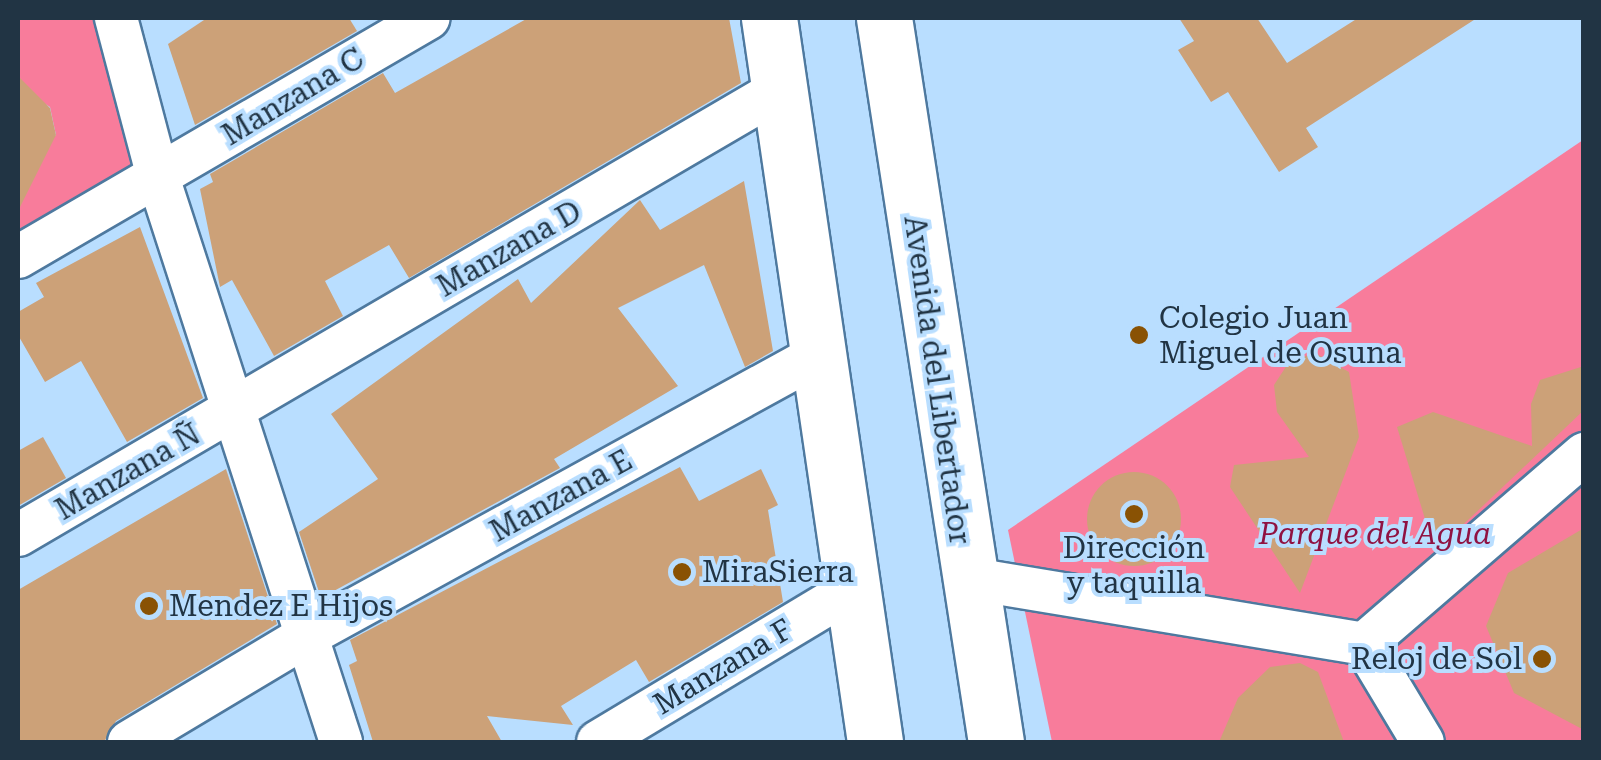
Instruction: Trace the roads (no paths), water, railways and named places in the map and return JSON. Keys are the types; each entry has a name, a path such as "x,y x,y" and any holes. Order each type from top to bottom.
{"main road":[{"path":"769,18 848,592 875,742"},
{"name":"Avenida del Libertador","path":"884,18 966,578 996,742"}],"street":[{"path":"116,18 158,177 238,408 341,742"},
{"name":"Manzana C","path":"18,256 428,18"},
{"name":"Manzana D","path":"238,408 779,90"},
{"name":"Manzana E","path":"129,742 306,636 816,356"},
{"name":"Manzana Ñ","path":"18,535 238,408"},
{"path":"1364,644 1584,454"},
{"path":"966,578 1364,644 1423,742"},
{"name":"Manzana F","path":"598,742 848,592"}],"place":[{"name":"Colegio Juan Miguel de Osuna","path":"1139,335"},
{"name":"Dirección y taquilla","path":"1134,514"},
{"name":"MiraSierra","path":"682,572"},
{"name":"Mendez E Hijos","path":"149,606"},
{"name":"Reloj de Sol","path":"1542,659"}],"park label":[{"name":"Parque del Agua","path":"1375,534"}]}
